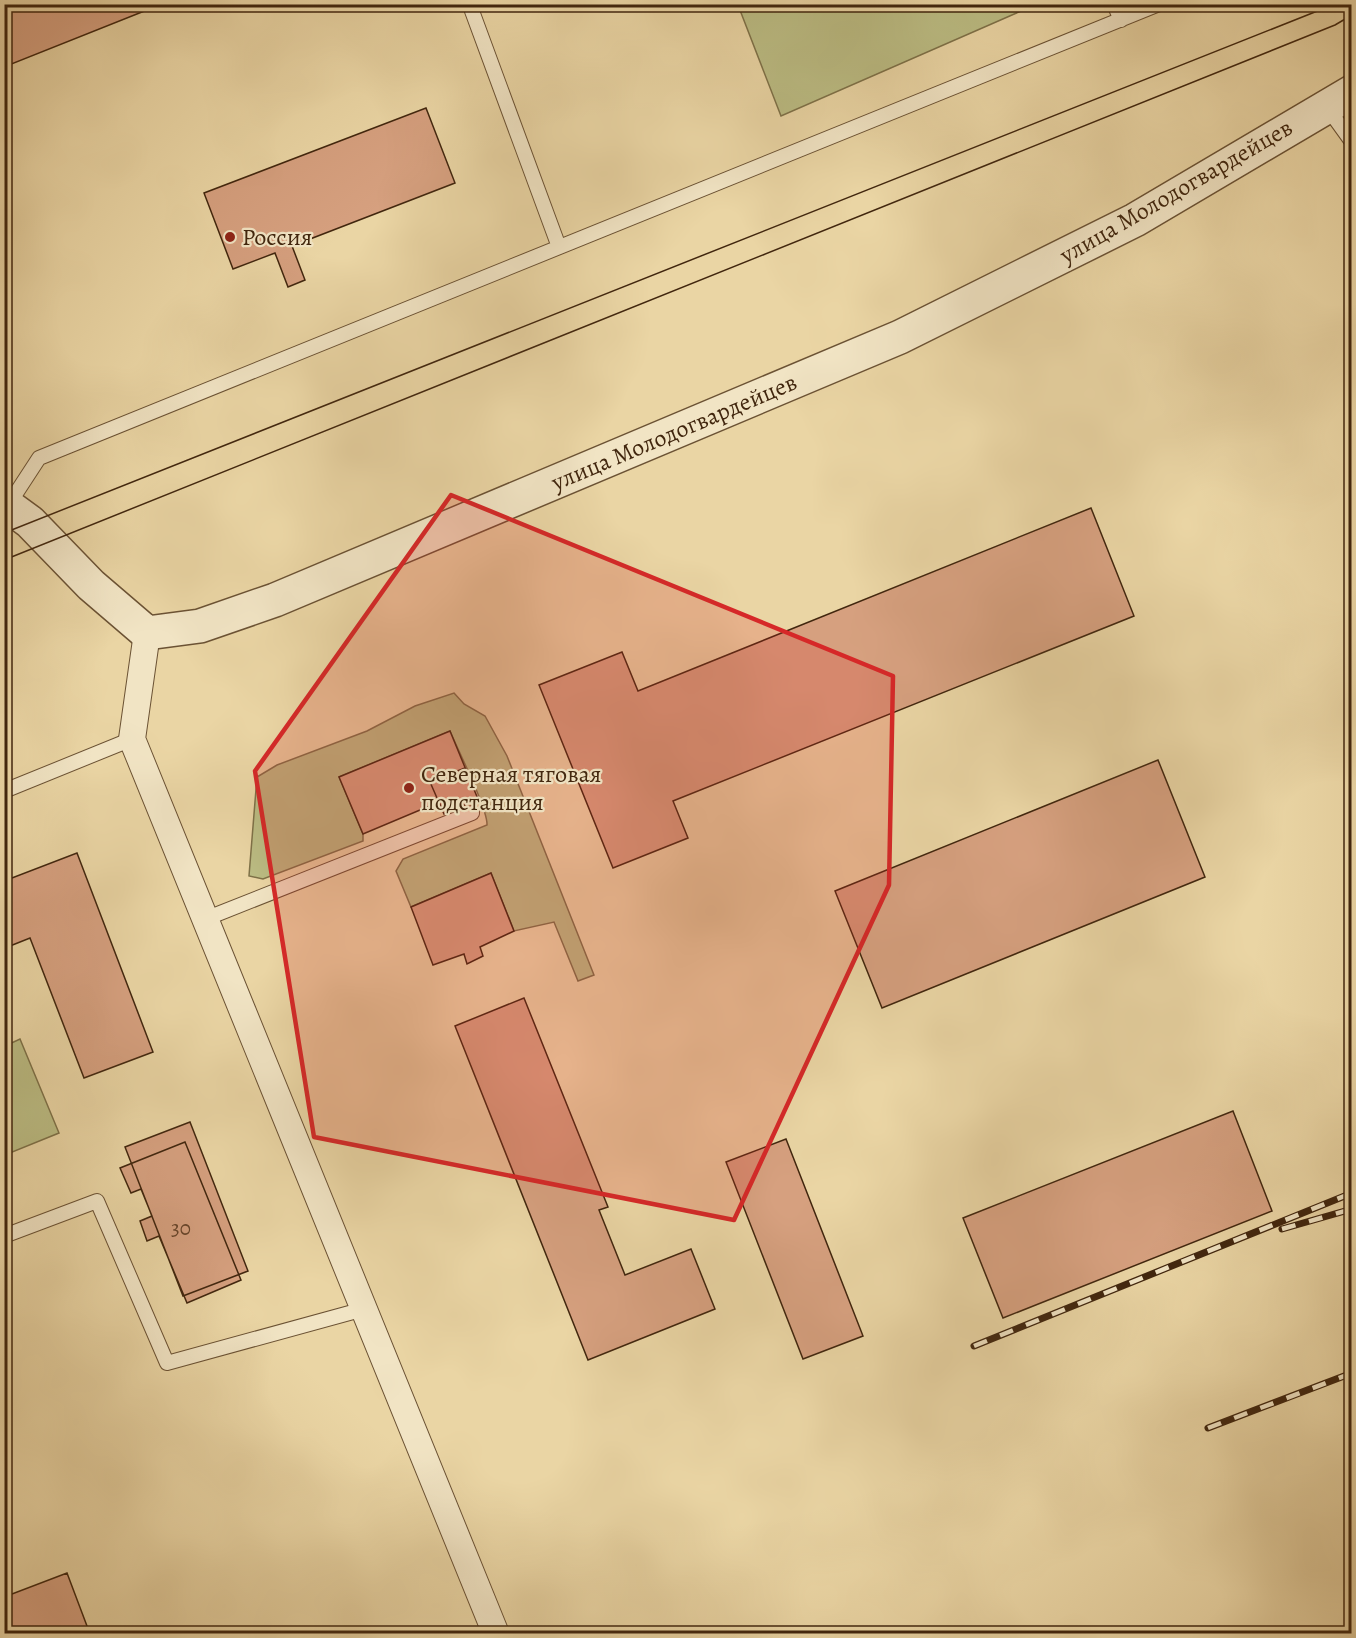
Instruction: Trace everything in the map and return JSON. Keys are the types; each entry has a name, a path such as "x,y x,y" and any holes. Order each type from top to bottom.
{"street":[{"name":"улица Молодогвардейцев","path":"147,633 200,626 275,600 900,337 1135,220 1339,99"},
{"path":"7,504 30,522 47,543 91,585 147,633 132,739 496,1634"}],"lane":[{"path":"1114,4 1121,20"},
{"path":"7,504 39,458 1159,4"},
{"path":"472,11 559,247"},
{"path":"1339,99 1352,142"},
{"path":"4,791 132,739"},
{"path":"205,919 472,813"},
{"path":"4,1236 97,1201 167,1363 364,1309"}],"highlighted area":[{"path":"451,495 893,676 889,885 734,1220 314,1137 255,771"}],"green space":[{"path":"738,5 1035,5 781,116"},
{"path":"454,693 464,704 485,716 507,756 594,975 578,981 554,922 514,931 491,873 411,907 396,871 403,859 487,825 478,794 450,731 339,777 363,834 363,841 263,879 249,876 257,777 277,765 367,731 415,706"},
{"path":"20,1039 59,1133 5,1155 5,1046"}],"building":[{"path":"4,4 162,4 4,67"},
{"path":"426,108 455,183 292,246 305,280 288,287 275,253 233,269 204,193"},
{"path":"1091,508 1134,616 673,801 688,838 613,868 539,685 622,652 638,691"},
{"name":"Северная тяговая подстанция","path":"450,731 478,799 444,814 439,802 363,834 339,777"},
{"path":"1158,760 1205,877 882,1008 835,891"},
{"path":"465,768 478,799 444,814 430,782"},
{"path":"77,853 153,1052 84,1078 30,938 10,946 4,933 4,881"},
{"path":"491,873 514,931 480,947 483,956 467,964 464,954 433,965 411,907"},
{"path":"524,998 608,1207 599,1210 625,1275 691,1249 715,1309 588,1360 455,1026"},
{"path":"1233,1111 1272,1211 1003,1318 963,1218"},
{"path":"190,1122 248,1271 183,1296 125,1147"},
{"path":"786,1139 863,1336 803,1359 726,1162"},
{"path":"185,1142 241,1280 187,1303 159,1236 147,1241 140,1221 152,1216 141,1189 131,1193 120,1168"},
{"path":"67,1573 90,1634 14,1634 4,1609 4,1597"}],"tram line":[{"path":"4,533 1335,4"},
{"path":"4,560 1335,25 1352,15"}],"railway":[{"path":"974,1346 1352,1193"},
{"path":"1282,1229 1352,1209"},
{"path":"1208,1428 1352,1373"}],"place":[{"name":"Россия","path":"230,237"},
{"name":"Северная тяговая подстанция","path":"409,788"}]}
